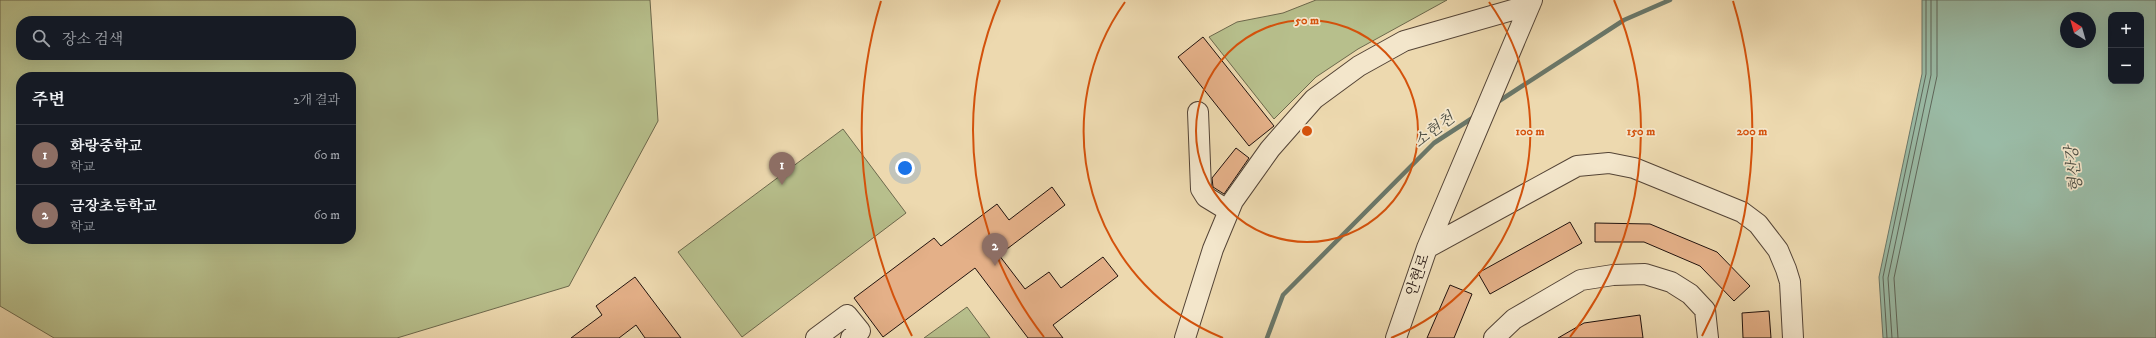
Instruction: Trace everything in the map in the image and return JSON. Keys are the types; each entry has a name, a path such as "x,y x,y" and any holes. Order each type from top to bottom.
{"street":[{"name":"안현로","path":"1396,338 1427,248 1531,2"},
{"path":"1185,338 1213,249 1233,201 1270,149 1314,99 1359,66 1404,41 1531,2"},
{"path":"1198,112 1201,188 1206,197 1229,211"},
{"path":"1427,248 1565,170 1577,166 1609,163 1634,168 1742,212 1758,224 1778,250 1790,282 1793,338"},
{"path":"1494,338 1514,319 1581,280 1613,275 1644,274 1671,282 1690,294 1705,310 1708,338"},
{"path":"816,338 847,315 860,331 851,338"}],"shaded area":[{"path":"0,0 650,0 658,121 569,286 397,338 54,338 0,306"},
{"path":"1316,0 1447,0 1358,49 1316,77 1274,119 1209,37 1237,22 1283,13"},
{"path":"843,129 906,213 742,337 678,252"},
{"path":"967,307 990,338 924,338"}],"water":[{"name":"형산강","path":"1922,0 2156,0 2156,338 1883,338 1879,277 1922,74"}],"building":[{"path":"1203,37 1274,126 1249,146 1178,57"},
{"path":"1236,148 1249,158 1224,194 1213,187 1212,178"},
{"path":"1052,187 1065,205 999,255 1025,289 1049,272 1061,288 1103,257 1118,276 1053,325 1063,338 1028,338 975,268 883,337 854,298 934,238 941,246 997,204 1009,220"},
{"path":"1570,222 1582,243 1490,294 1478,273"},
{"path":"1595,223 1650,224 1717,252 1750,286 1734,301 1700,266 1644,242 1595,242"},
{"path":"635,277 681,338 645,338 636,325 619,338 571,338 602,315 596,306"},
{"path":"1450,285 1472,294 1454,338 1427,338"},
{"path":"1769,311 1771,338 1743,338 1742,313"},
{"path":"1640,315 1643,338 1558,338 1584,323"}],"waterway":[{"name":"소현천","path":"1496,103 1624,20 1670,0"},
{"name":"소현천","path":"1267,338 1283,295 1434,143 1474,117"}],"place":[{"name":"화랑중학교","path":"782,185"},
{"name":"금장초등학교","path":"995,266"}]}
